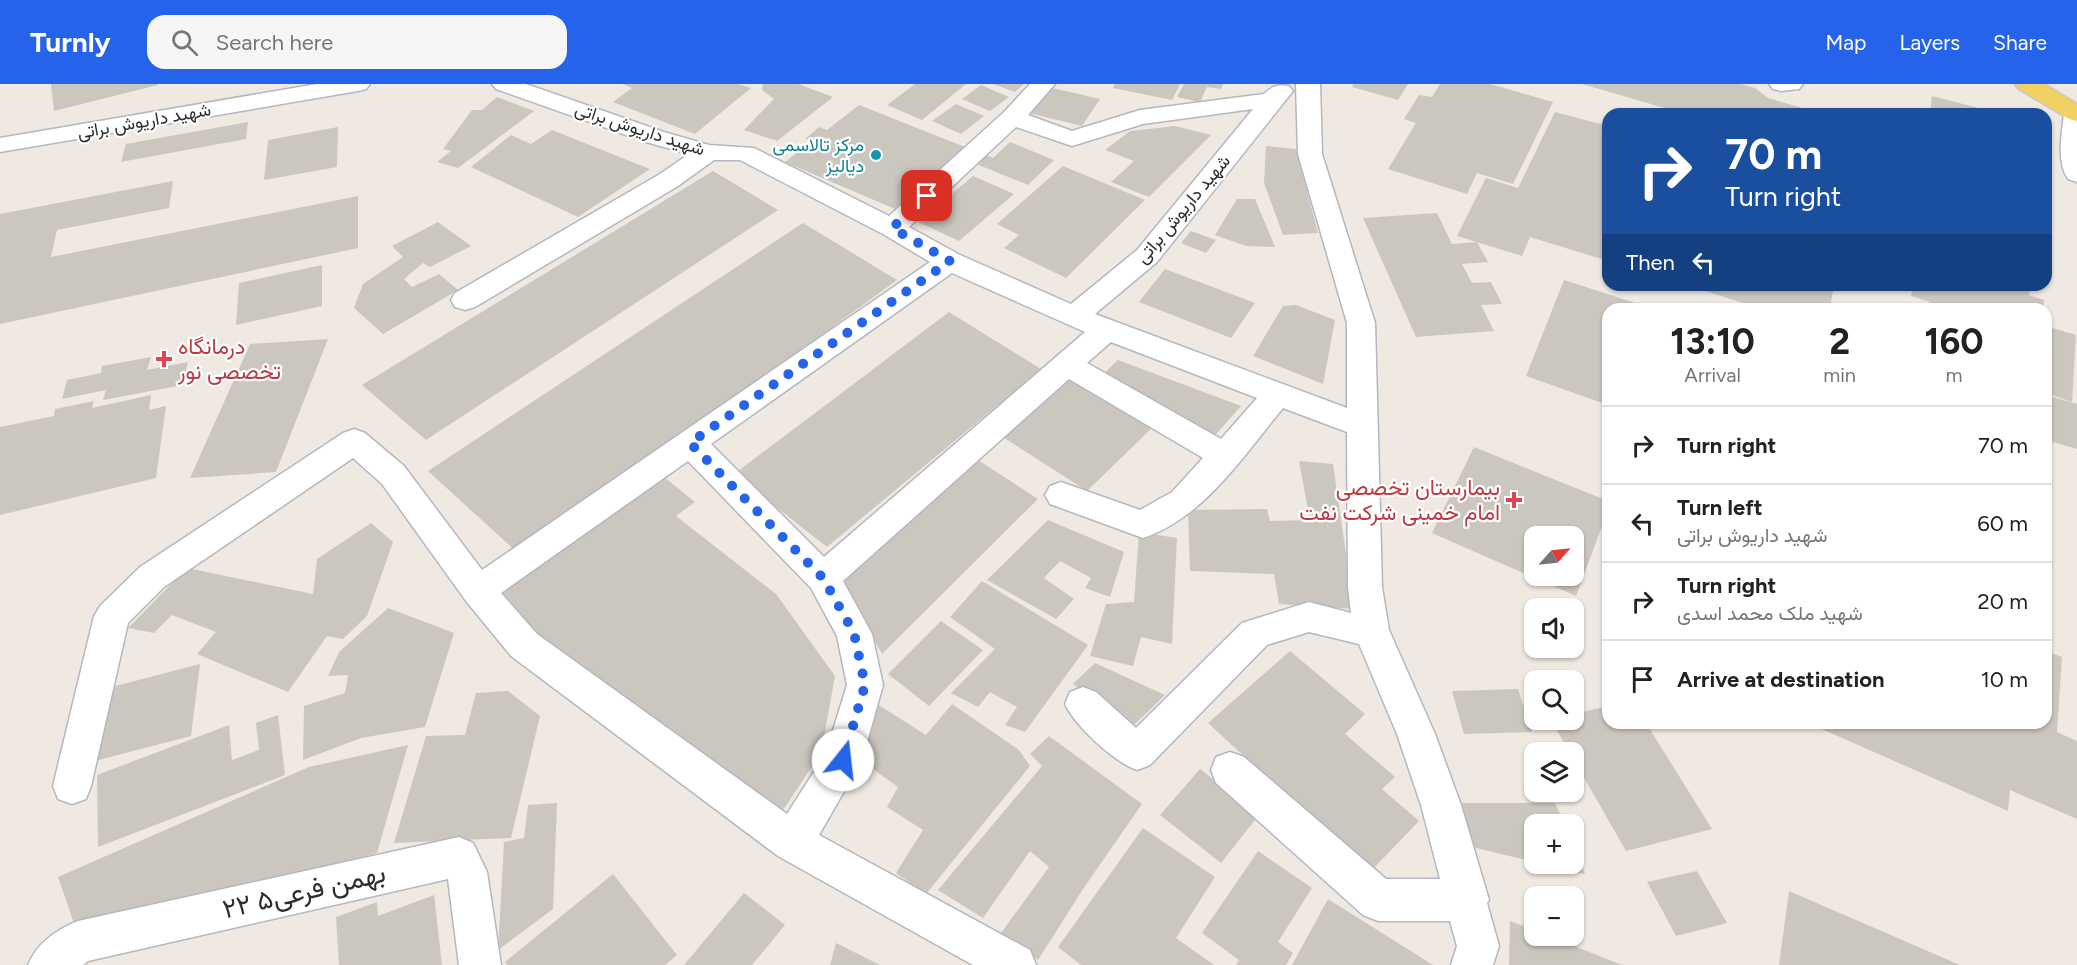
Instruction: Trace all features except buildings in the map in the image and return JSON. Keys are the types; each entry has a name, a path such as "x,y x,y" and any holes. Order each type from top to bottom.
{"main road":[{"path":"2027,84 2076,114"}],"street":[{"name":"شهید داریوش براتی","path":"0,145 358,84"},
{"name":"شهید داریوش براتی","path":"504,84 655,137 708,152 745,153 892,228 950,261 1074,317 1147,256 1281,89"},
{"path":"892,228 1012,118 1043,84"},
{"path":"1781,84 1791,84"},
{"path":"1012,118 1072,139 1140,117 1281,89 1310,154 1361,323 1365,587 1371,630 1416,734 1438,795 1468,900 1478,946 1472,965"},
{"path":"2076,114 2073,154 2077,174"},
{"path":"465,300 669,180 708,152"},
{"path":"478,591 950,261"},
{"path":"1074,317 1364,426"},
{"path":"823,578 1107,329"},
{"path":"1067,365 1225,456"},
{"path":"1061,495 1143,525 1183,501 1225,456 1278,393"},
{"path":"72,786 112,616 152,577 354,441 393,475 478,591 524,645 792,842 1015,965"},
{"path":"690,443 823,578 854,633 865,685 843,760 792,842"},
{"path":"1083,704 1137,753 1255,634 1309,616 1351,628 1371,630"},
{"path":"1230,770 1378,900 1468,900"},
{"name":"۲۲ بهمن فرعی۵","path":"48,965 78,942 459,857 467,872 480,965"}],"place":[{"name":"مرکز تالاسمی دیالیز","path":"876,155"},
{"name":"درمانگاه تخصصی نور","path":"164,359"},
{"name":"بیمارستان تخصصی امام خمینی شرکت نفت","path":"1514,500"}],"route":[{"path":"843,760 865,685 854,633 823,578 690,443 950,261 892,228 927,196"}]}
